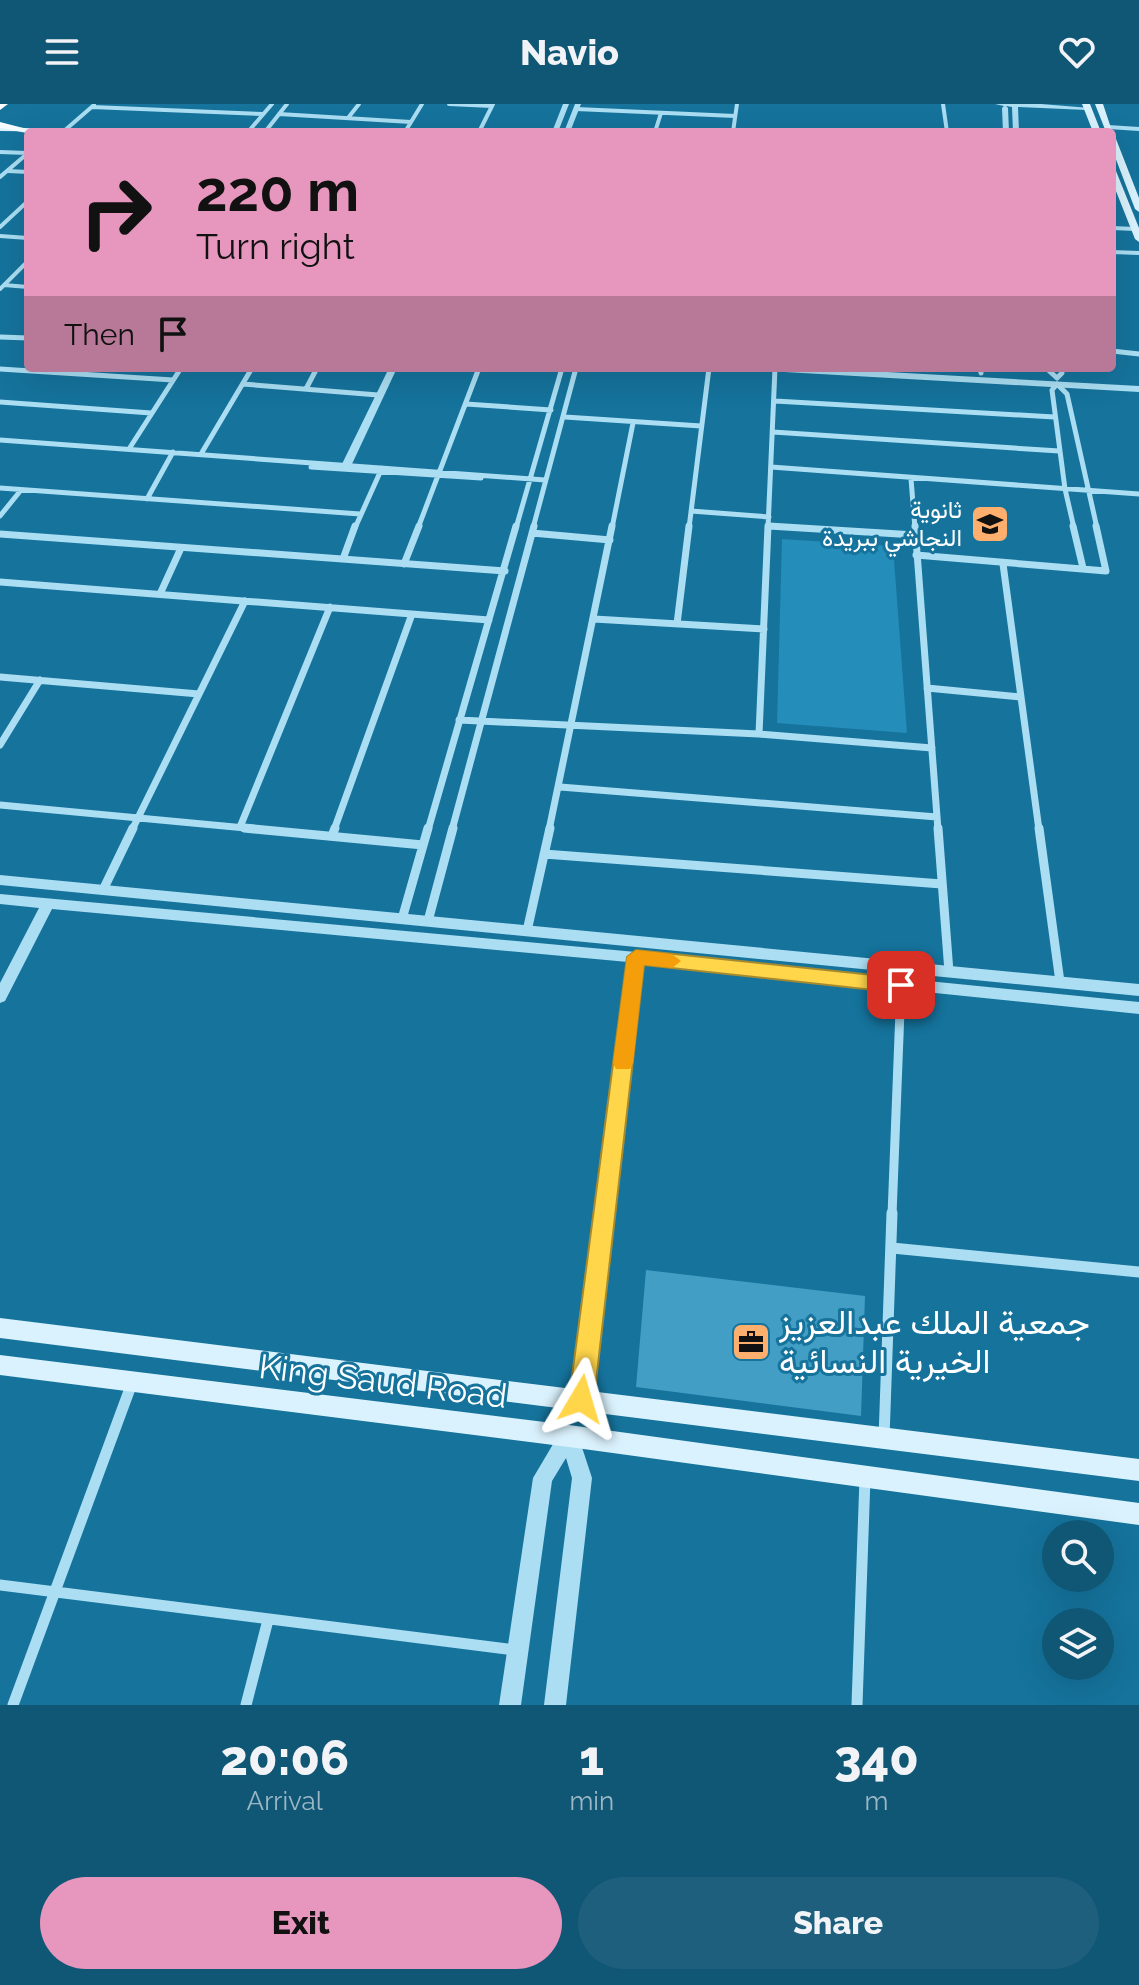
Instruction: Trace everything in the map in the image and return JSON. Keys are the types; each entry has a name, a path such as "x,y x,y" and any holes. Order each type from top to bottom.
{"main road":[{"path":"1099,104 1108,128"},
{"path":"1085,105 1095,128"},
{"path":"0,130 24,132"},
{"path":"0,130 24,133"},
{"path":"1116,147 1134,184 1139,209"},
{"path":"1116,186 1139,239"},
{"name":"King Saud Road","path":"0,1328 1139,1470"},
{"name":"King Saud Road","path":"0,1365 569,1436 1139,1514"}],"street":[{"path":"195,111 202,104"},
{"path":"251,128 272,104"},
{"path":"268,128 287,104"},
{"path":"348,118 359,104"},
{"path":"407,128 422,104"},
{"path":"449,104 493,105 481,128"},
{"path":"557,128 566,104"},
{"path":"734,128 737,104"},
{"path":"943,104 946,128"},
{"path":"998,104 1085,105"},
{"path":"1005,104 1006,128"},
{"path":"1015,104 1016,128"},
{"path":"67,128 94,105 263,114"},
{"path":"569,128 577,106 735,116"},
{"path":"656,128 661,113"},
{"path":"279,114 411,122"},
{"path":"1116,130 1139,129"},
{"path":"0,152 24,153"},
{"path":"0,177 24,156"},
{"path":"7,171 24,172"},
{"path":"0,227 24,205"},
{"path":"1116,228 1135,229"},
{"path":"0,236 24,238"},
{"path":"1116,252 1139,253"},
{"path":"2,287 24,265"},
{"path":"2,287 24,287"},
{"path":"0,337 24,338"},
{"path":"1116,351 1139,354"},
{"path":"0,369 24,371"},
{"path":"47,372 173,380"},
{"path":"129,449 178,372"},
{"path":"201,454 250,372"},
{"path":"307,387 315,372"},
{"path":"347,464 391,372"},
{"path":"404,564 478,372"},
{"path":"412,939 402,919 561,372"},
{"path":"412,939 428,921 575,372"},
{"path":"677,624 708,372"},
{"path":"759,734 775,372"},
{"path":"901,372 1058,377 1139,389"},
{"path":"1003,372 1139,383"},
{"path":"1058,377 1052,390 1054,417 1065,489 1083,568"},
{"path":"916,555 1106,571 1067,394 1058,377"},
{"path":"243,384 378,395"},
{"path":"775,401 1054,417"},
{"path":"0,402 151,413"},
{"path":"466,404 551,410"},
{"path":"565,417 701,426"},
{"path":"527,931 560,787 633,423"},
{"path":"773,432 1059,451"},
{"path":"0,443 545,480"},
{"path":"0,443 129,449 382,469"},
{"path":"147,499 172,454"},
{"path":"771,467 1139,494"},
{"path":"343,559 382,469"},
{"path":"911,479 949,972"},
{"path":"0,488 360,514"},
{"path":"0,516 21,490"},
{"path":"691,511 769,517"},
{"path":"769,526 915,535"},
{"path":"532,533 610,540"},
{"path":"0,534 505,571"},
{"path":"160,594 181,548"},
{"path":"1003,564 1060,982"},
{"path":"0,582 489,620"},
{"path":"103,890 245,601"},
{"path":"240,827 330,607"},
{"path":"332,836 412,614"},
{"path":"594,619 764,629"},
{"path":"0,677 199,694"},
{"path":"0,743 40,680"},
{"path":"927,688 1020,697"},
{"path":"459,720 759,734 932,748"},
{"path":"560,787 937,817"},
{"path":"0,805 423,845"},
{"path":"544,854 942,884"},
{"path":"0,880 1139,990"},
{"path":"0,899 412,939 636,957 1139,1008"},
{"path":"0,997 48,904"},
{"path":"581,1399 636,957"},
{"path":"884,1439 901,985"},
{"path":"892,1248 1139,1272"},
{"path":"13,1705 132,1381"},
{"path":"510,1705 543,1478 569,1436"},
{"path":"555,1705 582,1478 569,1436"},
{"path":"857,1705 865,1477"},
{"path":"0,1585 516,1650"},
{"path":"246,1705 268,1620"}],"shaded area":[{"path":"782,539 893,546 907,733 777,723"}],"building":[{"name":"جمعية الملك عبدالعزيز الخيرية النسائية","path":"646,1270 865,1296 861,1416 636,1387"}],"slow traffic":[{"path":"623,1063 636,957 672,961"}],"place":[{"name":"ثانوية النجاشي ببريدة","path":"990,524"},
{"name":"جمعية الملك عبدالعزيز الخيرية النسائية","path":"751,1342"}],"route":[{"path":"581,1399 636,957 901,985"}]}
